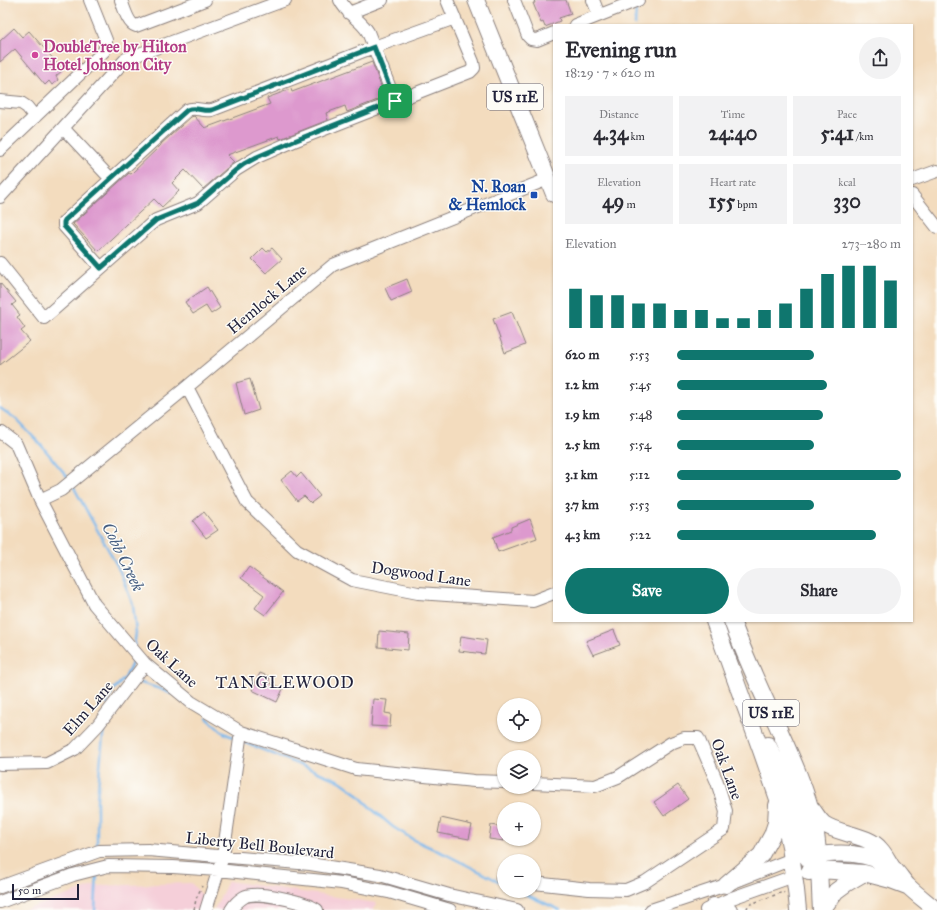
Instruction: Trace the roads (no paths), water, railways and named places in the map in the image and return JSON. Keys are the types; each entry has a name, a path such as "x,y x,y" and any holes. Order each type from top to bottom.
{"main road":[{"name":"US 11E","path":"476,0 553,192"},
{"name":"US 11E","path":"714,622 778,799 784,814 809,860 821,910"},
{"name":"US 11E","path":"732,622 791,756 810,805 817,842 809,860 794,876 798,910"},
{"path":"750,720 767,743 786,782 809,860"},
{"path":"726,885 761,855 768,845 776,823 778,799"},
{"path":"810,805 823,824 873,843 880,848 894,870 908,886 936,909"},
{"path":"794,876 809,860 844,853 858,854 876,860 894,870"},
{"path":"809,860 891,880 908,886"},
{"path":"821,910 836,891 864,873"},
{"path":"710,908 729,910"}],"street":[{"path":"0,150 104,51 106,40 90,0"},
{"path":"121,0 133,26 205,0"},
{"path":"0,197 126,59 285,0"},
{"path":"340,0 349,13 366,29 395,101"},
{"path":"349,13 382,0"},
{"path":"0,263 44,318 156,220 198,203 244,164 294,141 472,71 474,68 473,62 447,0"},
{"path":"514,0 528,36 531,39 537,40 553,33"},
{"path":"593,0 599,15"},
{"path":"577,24 631,1"},
{"path":"101,268 64,226 63,224 65,220 187,110 196,108 203,111 212,110 374,47 455,18"},
{"path":"0,101 21,103 27,107 35,117"},
{"path":"63,128 111,179"},
{"path":"913,180 937,171"},
{"name":"Hemlock Lane","path":"40,500 61,490 333,265 548,179"},
{"path":"913,196 937,227"},
{"name":"Dogwood Lane","path":"187,387 246,502 297,550 352,580 418,593 532,602 553,593"},
{"name":"Oak Lane","path":"0,433 16,444 40,500 94,604 145,664 191,702 241,732 356,769 474,781 497,782"},
{"name":"Elm Lane","path":"0,764 47,763 75,749 98,725 145,664"},
{"path":"206,910 223,856 241,732"},
{"name":"Oak Lane","path":"541,783 594,786 618,777 671,743 684,738 698,738 717,782 726,811 724,829 645,882 626,890 589,889 541,883"},
{"name":"Liberty Bell Boulevard","path":"0,887 99,851 148,850 310,864 380,875 448,895 516,910"},
{"path":"652,910 726,885 809,860"},
{"name":"Liberty Bell Boulevard","path":"0,902 72,875 108,866 173,867 218,870 342,883 392,893 450,910"},
{"path":"710,908 732,898 794,876"},
{"path":"392,893 397,880"},
{"path":"231,910 236,903 245,896 254,894 294,901 318,910"}],"waterway":[{"path":"635,24 636,6"},
{"name":"Cobb Creek","path":"0,408 16,419 41,445 70,480"},
{"name":"Cobb Creek","path":"73,486 119,569 133,605 136,633 134,646"},
{"name":"Cobb Creek","path":"107,704 113,690 125,678 132,663 133,657"},
{"path":"135,681 172,694"},
{"path":"207,718 224,733 237,739"},
{"name":"Cobb Creek","path":"97,848 97,799 104,725"},
{"path":"243,742 340,781 354,791 393,827 414,840 497,880"},
{"name":"Cobb Creek","path":"95,910 97,873"},
{"path":"533,898 560,910"}],"place":[{"name":"DoubleTree by Hilton Hotel Johnson City","path":"35,55"},
{"name":"N. Roan & Hemlock","path":"534,195"}],"district":[{"name":"TANGLEWOOD","path":"285,682"}]}
